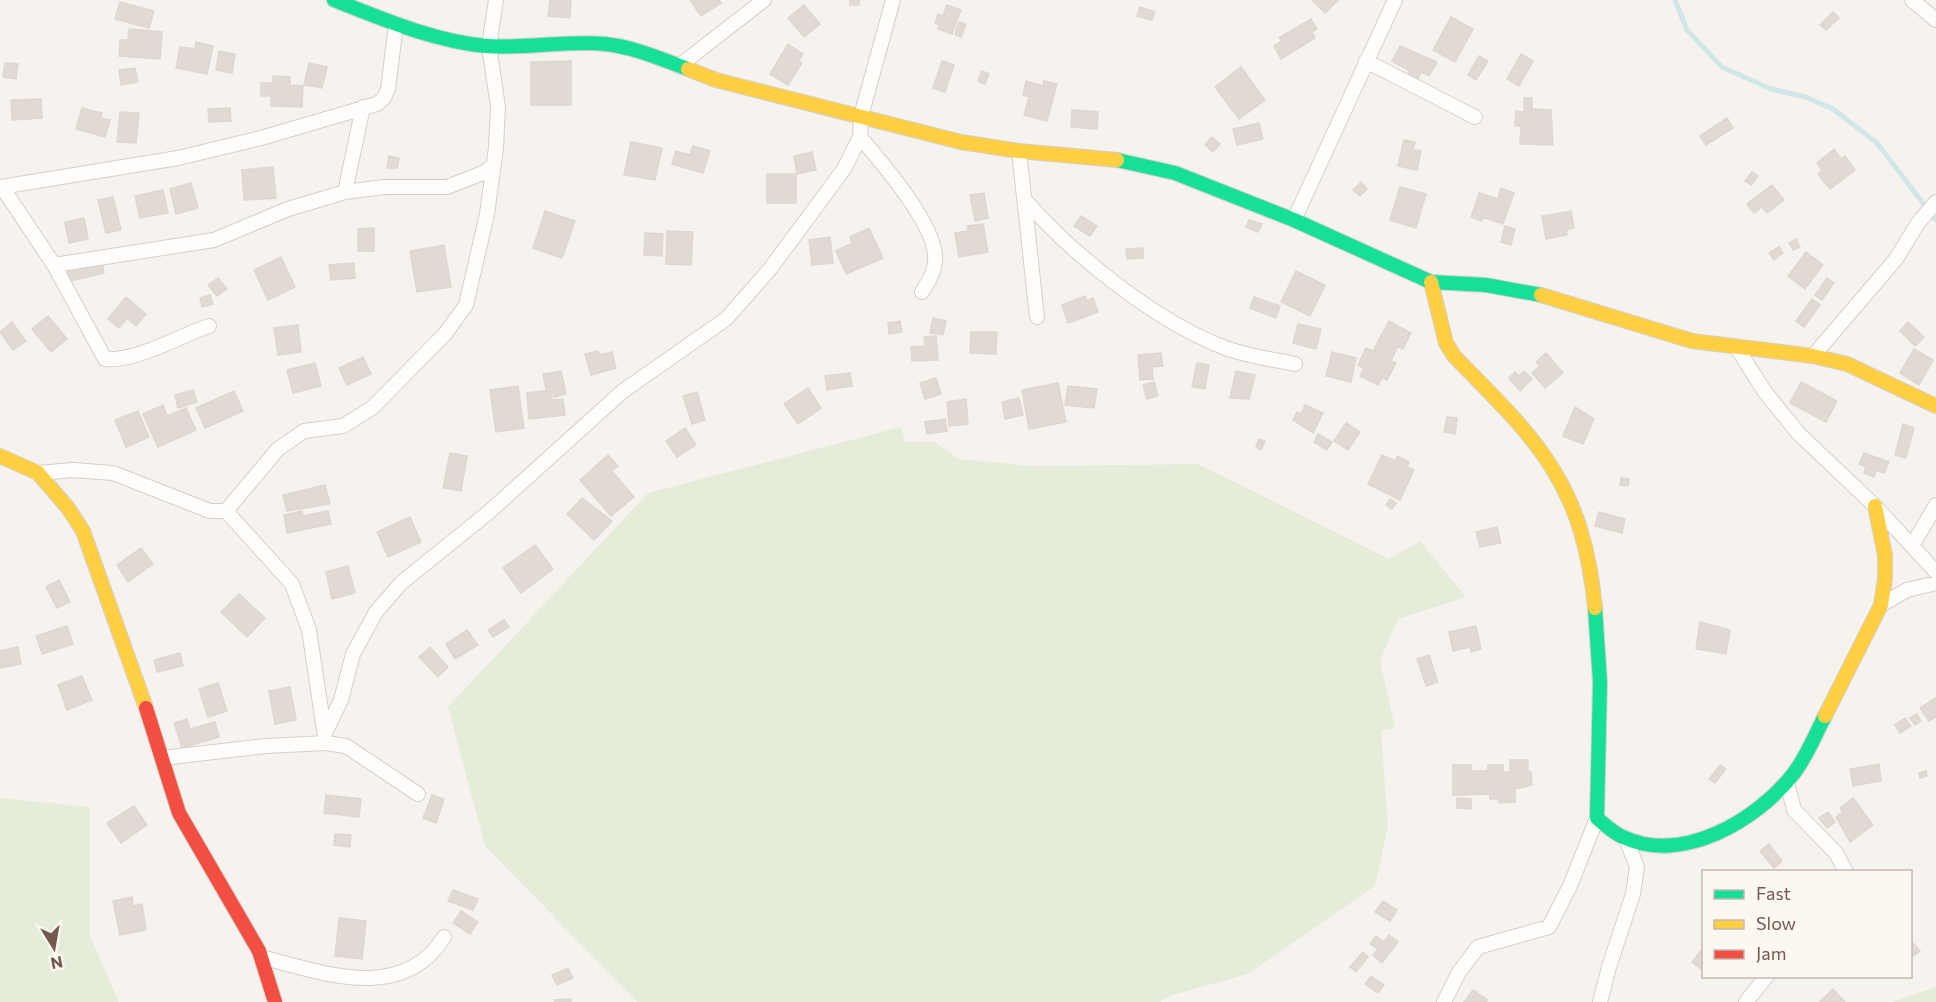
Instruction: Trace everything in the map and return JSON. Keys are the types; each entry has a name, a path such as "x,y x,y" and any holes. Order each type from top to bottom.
{"street":[{"path":"334,0 396,24 458,42 489,46 606,44 646,53 716,80 961,142 1019,151 1123,160 1175,173 1294,220 1431,282 1486,285 1533,293 1659,333 1737,348 1813,357 1847,364 1936,406"},
{"path":"226,511 278,449 304,431 343,426 372,408 456,320 466,305 494,165 498,107 489,46 496,0"},
{"path":"679,66 764,0"},
{"path":"326,738 341,700 352,654 376,612 401,583 489,512 623,392 726,319 741,304 844,170 860,137 861,116 893,0"},
{"path":"1294,220 1395,0"},
{"path":"1912,0 1936,20"},
{"path":"209,326 132,356 115,360 105,358 54,265 1,187 178,158 261,138 377,104 384,98 388,89 396,24"},
{"path":"1366,61 1475,117"},
{"path":"345,192 363,107"},
{"path":"860,137 903,191 933,243 936,261 931,278 922,291"},
{"path":"1019,151 1037,317"},
{"path":"54,265 213,240 288,209 345,192 384,187 447,187 483,173 494,165"},
{"path":"1025,200 1042,220 1080,253 1184,330 1225,348 1294,364"},
{"path":"1813,357 1896,259 1923,216 1936,202"},
{"path":"1431,282 1446,343 1454,356 1527,432 1551,462 1580,521 1594,600 1599,645 1597,818 1570,886 1549,927 1478,947 1459,972 1444,1002"},
{"path":"1737,348 1765,392 1799,434 1875,506 1936,572"},
{"path":"0,456 38,473 68,508 83,531 162,758 177,810 196,848 245,921 265,958 275,1002"},
{"path":"38,473 74,470 113,473 210,511 226,511 291,584 309,630 326,738"},
{"path":"1912,546 1936,505"},
{"path":"1597,818 1626,839 1652,844 1675,844 1716,834 1737,825 1787,782 1811,742 1881,605 1886,585 1886,548 1875,506"},
{"path":"1881,605 1907,590 1936,583"},
{"path":"162,758 326,738 346,746 418,794"},
{"path":"1787,782 1794,810 1836,853 1845,870"},
{"path":"1600,1002 1633,894 1636,876 1636,867 1626,839"},
{"path":"265,958 343,979 372,978 395,975 420,966 434,953 444,937"},
{"path":"1746,1002 1765,978"}],"green space":[{"path":"901,427 905,442 935,442 959,459 1031,466 1198,464 1389,559 1420,541 1466,597 1398,619 1380,661 1395,728 1381,730 1388,826 1375,886 1248,974 1169,996 1160,1002 637,1002 485,846 448,707 648,493"},
{"path":"0,798 90,807 90,936 119,1002 0,1002"},
{"path":"1936,987 1936,1002 1892,1002"}],"building":[{"path":"550,0 571,0 570,18 548,16"},
{"path":"690,0 719,0 721,3 701,16"},
{"path":"850,0 859,0 859,5 850,5"},
{"path":"1312,0 1338,0 1325,13"},
{"path":"120,2 154,11 149,28 115,19"},
{"path":"804,5 820,24 804,37 788,18"},
{"path":"947,5 961,10 952,34 938,29 939,25 935,23 938,14 943,16"},
{"path":"1140,7 1155,12 1152,20 1137,16"},
{"path":"1833,12 1839,18 1826,30 1820,25"},
{"path":"1451,17 1473,29 1455,62 1433,50"},
{"path":"1311,19 1317,29 1312,32 1315,38 1281,59 1274,46 1282,41 1279,38"},
{"path":"959,22 966,24 961,37 955,34"},
{"path":"129,29 162,32 160,59 119,56 120,40 128,40"},
{"path":"196,42 213,46 207,74 176,68 180,47 195,49"},
{"path":"788,44 803,54 799,61 802,63 788,85 770,74"},
{"path":"1400,46 1437,62 1429,76 1421,72 1417,80 1408,74 1410,71 1392,61"},
{"path":"219,51 235,54 232,73 216,70"},
{"path":"1521,54 1533,61 1519,86 1507,79"},
{"path":"1479,56 1488,61 1476,80 1468,75"},
{"path":"571,61 571,105 531,105 531,62"},
{"path":"942,61 954,65 945,92 933,88"},
{"path":"5,63 18,64 16,79 3,77"},
{"path":"309,63 327,67 322,88 304,85"},
{"path":"1241,67 1265,100 1239,119 1215,87"},
{"path":"135,68 138,82 121,85 119,70"},
{"path":"982,71 989,74 985,84 978,81"},
{"path":"273,76 290,77 290,85 303,86 302,107 271,106 271,96 261,96 261,83 273,83"},
{"path":"1026,81 1043,86 1044,81 1057,84 1047,121 1024,115 1029,97 1023,95"},
{"path":"1524,98 1532,98 1532,109 1551,110 1553,145 1520,144 1521,126 1515,126 1516,111 1524,112"},
{"path":"41,99 42,118 12,120 11,100"},
{"path":"82,108 102,113 100,118 110,120 105,137 76,129"},
{"path":"230,108 231,121 209,122 208,109"},
{"path":"1072,110 1098,112 1097,129 1071,127"},
{"path":"120,112 139,113 136,143 117,142"},
{"path":"1727,118 1733,128 1706,145 1700,136"},
{"path":"1259,123 1263,139 1237,145 1233,129"},
{"path":"1212,137 1220,144 1213,152 1205,145"},
{"path":"1404,140 1415,142 1413,149 1421,151 1417,170 1398,166"},
{"path":"631,142 662,148 655,180 624,175"},
{"path":"693,146 710,151 703,173 672,164 676,151 690,155"},
{"path":"1834,149 1841,159 1845,156 1855,170 1830,189 1818,174 1822,170 1817,163"},
{"path":"812,152 816,170 797,174 794,156"},
{"path":"389,156 399,158 397,168 387,168"},
{"path":"273,167 276,198 244,200 242,170"},
{"path":"1752,172 1758,176 1751,185 1745,181"},
{"path":"767,174 796,174 796,203 767,203"},
{"path":"1361,182 1367,189 1360,196 1353,190"},
{"path":"191,183 198,208 176,214 170,189"},
{"path":"1772,185 1784,200 1767,213 1762,207 1754,213 1747,204"},
{"path":"1400,187 1426,194 1416,228 1390,220"},
{"path":"1501,188 1514,193 1503,224 1483,217 1482,221 1471,217 1479,193 1498,199"},
{"path":"163,190 168,213 140,218 135,196"},
{"path":"984,193 988,218 975,221 970,195"},
{"path":"113,197 121,230 106,233 98,200"},
{"path":"545,211 575,221 562,258 533,248"},
{"path":"1571,211 1574,228 1566,230 1567,235 1546,239 1542,216"},
{"path":"1081,216 1097,226 1090,236 1074,226"},
{"path":"84,218 88,239 69,243 65,222"},
{"path":"1249,220 1262,224 1258,232 1246,227"},
{"path":"983,224 988,252 959,257 955,233 968,231 967,226"},
{"path":"1505,226 1515,229 1511,245 1501,242"},
{"path":"374,228 374,251 358,251 358,229"},
{"path":"869,228 883,258 846,274 836,251 852,243 850,237"},
{"path":"667,231 693,232 691,265 666,264"},
{"path":"645,233 663,234 662,256 644,255"},
{"path":"830,237 833,263 812,265 809,240"},
{"path":"1796,239 1800,247 1793,250 1789,243"},
{"path":"444,245 451,287 417,292 410,251"},
{"path":"1779,247 1783,253 1774,260 1769,253"},
{"path":"1143,248 1143,258 1127,259 1126,249"},
{"path":"1806,252 1823,265 1805,289 1788,276"},
{"path":"281,257 295,287 268,300 254,270"},
{"path":"102,263 104,273 70,281 68,271"},
{"path":"354,263 355,278 331,280 329,265"},
{"path":"1296,271 1325,285 1310,316 1281,302"},
{"path":"218,278 227,289 217,296 208,285"},
{"path":"1827,278 1834,283 1822,300 1815,295"},
{"path":"210,295 213,304 202,307 200,298"},
{"path":"1085,296 1087,301 1093,298 1098,312 1068,323 1062,305"},
{"path":"126,297 146,314 136,326 127,318 119,328 108,319"},
{"path":"1254,297 1280,306 1276,318 1250,308"},
{"path":"1812,299 1820,305 1804,327 1796,321"},
{"path":"48,316 67,339 51,352 32,329"},
{"path":"933,318 946,321 943,335 930,333"},
{"path":"900,321 902,332 889,334 888,323"},
{"path":"1389,321 1411,333 1403,349 1398,346 1391,361 1396,363 1387,380 1382,378 1378,385 1360,376 1364,369 1358,365 1366,348 1373,351"},
{"path":"12,322 26,341 13,350 0,332"},
{"path":"1908,322 1924,337 1915,346 1900,331"},
{"path":"1298,324 1321,329 1316,349 1293,343"},
{"path":"298,325 301,352 278,355 274,328"},
{"path":"971,332 997,332 996,354 970,353"},
{"path":"936,336 938,360 912,361 911,347 925,346 924,337"},
{"path":"1914,349 1933,360 1919,385 1900,373"},
{"path":"598,351 600,355 612,352 616,368 591,375 585,354"},
{"path":"1332,352 1356,358 1351,382 1326,376"},
{"path":"1161,353 1163,366 1152,367 1153,379 1140,380 1138,355"},
{"path":"1546,353 1563,373 1545,388 1532,373 1540,366 1536,362"},
{"path":"363,357 371,374 347,385 339,368"},
{"path":"315,363 321,386 293,393 287,370"},
{"path":"1197,363 1209,365 1205,389 1192,387"},
{"path":"561,371 566,394 554,397 552,388 546,389 543,374"},
{"path":"1236,371 1255,375 1249,399 1230,398"},
{"path":"1524,371 1532,379 1520,391 1509,378 1515,372 1519,376"},
{"path":"850,373 852,386 827,390 825,376"},
{"path":"936,378 941,394 925,399 920,383"},
{"path":"1154,382 1158,396 1147,399 1143,385"},
{"path":"1801,382 1837,401 1826,422 1790,403"},
{"path":"1058,383 1066,422 1029,429 1022,390"},
{"path":"518,386 524,428 496,432 490,390"},
{"path":"1068,386 1097,389 1094,408 1065,405"},
{"path":"808,388 821,408 798,424 784,404"},
{"path":"193,390 197,402 178,408 175,395"},
{"path":"551,390 552,400 563,399 565,415 529,419 527,393"},
{"path":"234,391 243,411 205,428 196,408"},
{"path":"697,392 705,420 692,424 683,396"},
{"path":"1019,398 1023,415 1005,419 1002,402"},
{"path":"966,399 968,424 949,426 947,402"},
{"path":"163,405 167,416 186,408 196,430 158,447 143,414"},
{"path":"1305,405 1323,413 1313,433 1293,420 1297,412 1301,414"},
{"path":"1575,407 1594,419 1583,444 1563,436"},
{"path":"138,411 149,437 126,447 115,420"},
{"path":"1447,417 1457,418 1455,434 1444,432"},
{"path":"945,419 947,431 927,434 925,422"},
{"path":"1346,423 1360,432 1348,450 1334,441"},
{"path":"1903,424 1914,428 1906,458 1895,455"},
{"path":"685,428 696,445 677,457 666,441"},
{"path":"1318,434 1332,442 1327,450 1314,442"},
{"path":"1259,439 1265,441 1261,450 1256,447"},
{"path":"450,453 467,456 461,491 443,488"},
{"path":"1864,453 1889,462 1884,473 1876,470 1874,477 1864,473 1866,467 1859,464"},
{"path":"608,455 618,466 612,471 634,497 611,516 580,480"},
{"path":"1382,455 1395,461 1398,456 1409,462 1407,467 1414,470 1400,500 1368,484"},
{"path":"1621,478 1629,479 1628,486 1620,485"},
{"path":"325,485 330,504 287,511 283,495"},
{"path":"582,498 612,521 594,540 567,514"},
{"path":"1390,499 1396,503 1392,509 1386,505"},
{"path":"302,511 303,516 328,511 331,524 287,533 284,515"},
{"path":"1599,512 1625,519 1622,533 1595,526"},
{"path":"410,517 421,542 388,557 377,532"},
{"path":"1497,527 1501,543 1480,547 1476,532"},
{"path":"535,545 553,569 521,593 503,568"},
{"path":"141,548 153,564 128,582 117,565"},
{"path":"348,566 355,593 332,599 326,572"},
{"path":"59,580 70,602 57,608 46,587"},
{"path":"239,594 265,618 247,637 221,612"},
{"path":"504,620 509,627 493,637 488,630"},
{"path":"1700,622 1730,630 1726,654 1696,649"},
{"path":"67,626 73,644 42,654 36,636"},
{"path":"1476,626 1481,649 1471,652 1470,647 1453,651 1449,632"},
{"path":"467,630 478,645 455,659 446,644"},
{"path":"18,647 21,664 0,668 0,651"},
{"path":"430,647 448,667 438,677 419,657"},
{"path":"180,653 183,666 157,672 154,660"},
{"path":"1429,655 1438,682 1426,686 1417,659"},
{"path":"82,676 92,700 67,710 58,685"},
{"path":"218,683 227,711 208,717 199,689"},
{"path":"290,687 296,720 275,724 269,691"},
{"path":"1936,698 1936,717 1929,721 1920,708"},
{"path":"1917,714 1921,721 1915,725 1910,718"},
{"path":"1905,718 1911,726 1900,733 1895,725"},
{"path":"187,719 190,729 215,722 219,737 182,748 174,723"},
{"path":"1510,760 1528,760 1528,772 1531,772 1532,785 1515,789 1515,802 1499,803 1499,799 1490,799 1490,794 1453,795 1453,765 1471,765 1471,771 1488,771 1488,765 1503,765 1503,772 1510,772"},
{"path":"1879,764 1881,781 1853,786 1850,769"},
{"path":"1720,765 1726,769 1715,783 1709,779"},
{"path":"1926,771 1927,776 1920,778 1919,773"},
{"path":"326,795 361,799 359,817 324,813"},
{"path":"432,795 444,799 436,823 423,818"},
{"path":"1457,798 1471,799 1471,809 1457,808"},
{"path":"1853,798 1873,825 1850,842 1836,817 1843,812 1840,808"},
{"path":"134,806 147,825 121,843 107,823"},
{"path":"1828,812 1835,822 1827,828 1819,818"},
{"path":"335,834 351,835 350,847 334,845"},
{"path":"1769,844 1782,861 1774,868 1760,851"},
{"path":"453,890 478,899 473,910 448,901"},
{"path":"132,897 133,906 142,904 146,930 120,935 113,901"},
{"path":"1383,901 1397,910 1390,921 1375,912"},
{"path":"461,911 478,922 470,934 453,923"},
{"path":"339,918 366,921 362,959 335,956"},
{"path":"1389,935 1398,942 1382,963 1373,955 1378,949 1370,944 1376,936 1384,942"},
{"path":"1912,942 1920,951 1912,957"},
{"path":"1702,949 1702,970 1692,962"},
{"path":"1363,952 1368,957 1356,972 1350,967"},
{"path":"568,968 573,978 557,985 552,975"},
{"path":"1371,976 1384,985 1378,993 1365,984"},
{"path":"1833,989 1845,1002 1820,1002"},
{"path":"1473,990 1488,1000 1486,1002 1464,1002"},
{"path":"571,999 571,1002 555,1002 554,1000"}],"waterway":[{"path":"1675,0 1687,30 1722,67 1771,89 1806,97 1833,109 1877,143 1936,220"}],"traffic: fast":[{"path":"334,0 408,28 466,43 501,47 576,43 605,44 658,57 688,69"},
{"path":"1117,160 1175,173 1294,220 1431,282 1486,285 1541,295"},
{"path":"1595,608 1600,682 1597,818 1619,835 1646,844 1670,845 1694,841 1717,833 1740,821 1760,807 1794,773 1807,753 1825,716"}],"traffic: slow":[{"path":"688,69 716,80 961,142 1019,151 1117,160"},
{"path":"1431,282 1446,343 1454,356 1532,440 1552,467 1567,496 1580,528 1589,565 1595,608"},
{"path":"1541,295 1692,341 1813,356 1847,364 1936,406"},
{"path":"0,456 38,473 68,508 83,531 146,708"},
{"path":"1825,716 1881,605 1885,579 1885,555 1875,506"}],"traffic: jam":[{"path":"146,708 179,813 259,951 275,1002"}]}
